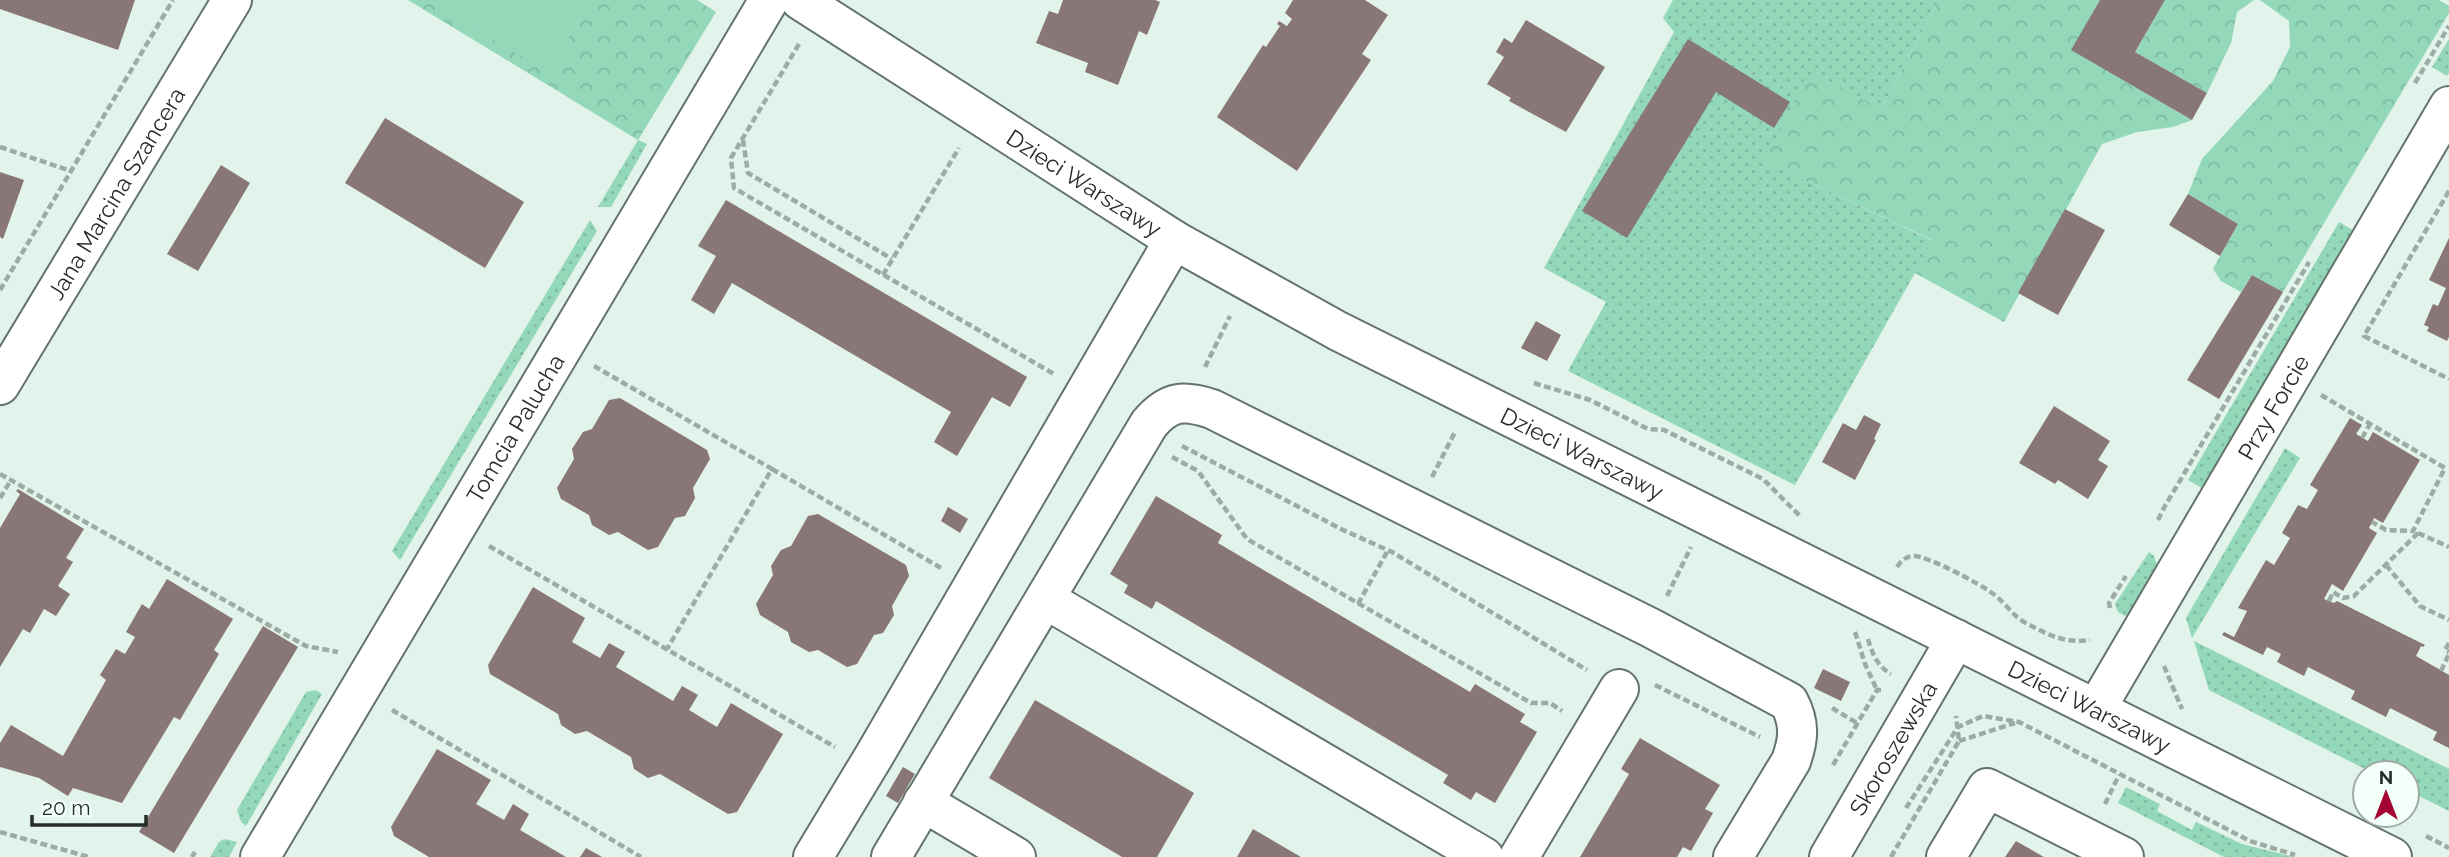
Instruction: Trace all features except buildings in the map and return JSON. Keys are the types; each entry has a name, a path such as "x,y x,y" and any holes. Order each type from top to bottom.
{"street":[{"name":"Jana Marcina Szancera","path":"0,385 232,0"},
{"name":"Tomcia Palucha","path":"260,857 768,0"},
{"name":"Dzieci Warszawy","path":"800,0 1174,240 1338,331 2392,857"},
{"name":"Przy Forcie","path":"2090,706 2127,656 2449,106"},
{"path":"813,857 1174,240"},
{"path":"891,857 1149,424 1159,412 1170,405 1189,402 1212,409 1552,579 1789,702 1796,715 1797,746 1791,761 1733,857"},
{"path":"1045,599 1484,857"},
{"name":"Skoroszewska","path":"1829,857 1956,639"},
{"path":"1519,857 1619,689"},
{"path":"1946,857 1987,788 2124,857"},
{"path":"923,802 1016,857"}],"path":[{"path":"0,290 173,0"},
{"path":"800,43 730,158 734,188 1042,367"},
{"path":"743,138 748,173 892,259"},
{"path":"883,275 961,144"},
{"path":"0,148 71,171"},
{"path":"2449,191 2364,336 2449,379"},
{"path":"1213,349 1232,312"},
{"path":"592,365 942,569"},
{"path":"1523,379 1590,400 1648,429 1664,430 1763,479 1809,525"},
{"path":"2311,390 2445,468 2416,532 2354,596 2343,597 2333,592 2329,601"},
{"path":"1189,402 1174,443 1343,530 1388,550 1619,689 1629,672 1764,739 1789,702"},
{"path":"2362,438 2370,424"},
{"path":"1439,463 1458,426"},
{"path":"1164,452 1198,471 1247,539 1531,703 1550,703 1594,730"},
{"path":"667,649 772,469"},
{"path":"0,474 306,646 341,652"},
{"path":"0,498 11,480"},
{"path":"2372,522 2385,530 2416,532 2449,547"},
{"path":"1674,581 1693,542"},
{"path":"486,544 839,749"},
{"path":"1358,604 1388,550"},
{"path":"1892,576 1905,558 1915,556 1930,560 1992,593 2021,620 2060,640 2090,640 2127,656"},
{"path":"1889,565 1909,574"},
{"path":"2386,565 2420,606 2449,620"},
{"path":"1852,622 1865,664 1877,690"},
{"path":"1867,638 1872,654 1883,669 1893,675"},
{"path":"2441,671 2449,654 2445,650 2449,643"},
{"path":"1891,857 1959,741 2090,706"},
{"path":"387,707 642,857"},
{"path":"1852,719 1857,723"},
{"path":"2108,798 2119,775"},
{"path":"0,832 89,857"}],"green space":[{"path":"408,0 697,0 716,12 638,140"},
{"path":"425,0 567,0 585,11 548,72"},
{"path":"1673,0 1939,0 1881,109 1765,161 1933,241 1795,485 1568,371 1606,302 1544,268 1674,32 1663,18"},
{"path":"1939,0 2100,0 2072,50 2192,120 2173,127 2137,132 2102,144 2004,322 1915,273 1932,240 1764,161 1812,72 1881,109"},
{"path":"2165,0 2254,0 2237,12 2231,43 2207,93 2135,52"},
{"path":"2260,0 2439,0 2449,6 2449,13 2283,292 2252,275 2241,292 2221,281 2213,269 2238,224 2188,194 2202,159 2273,81 2290,47 2289,21"},
{"path":"2449,39 2449,73 2447,76 2432,67"},
{"path":"638,140 647,144 611,207 598,207"},
{"path":"590,220 597,231 400,560 392,551"},
{"path":"2339,222 2356,232 2205,490 2188,480"},
{"path":"2285,448 2300,458 2192,638 2186,618"},
{"path":"2149,552 2154,556 2158,569 2129,618 2118,612 2115,604"},
{"path":"2194,641 2449,769 2449,811 2421,797 2421,759 2351,759 2351,762 2209,690"},
{"path":"316,690 322,694 246,826 241,822 237,810 306,692"},
{"path":"2126,787 2160,804 2157,811 2192,830 2196,822 2242,844 2294,857 2224,857 2118,803"},
{"path":"224,839 237,842 229,857 210,857 219,842"}]}
